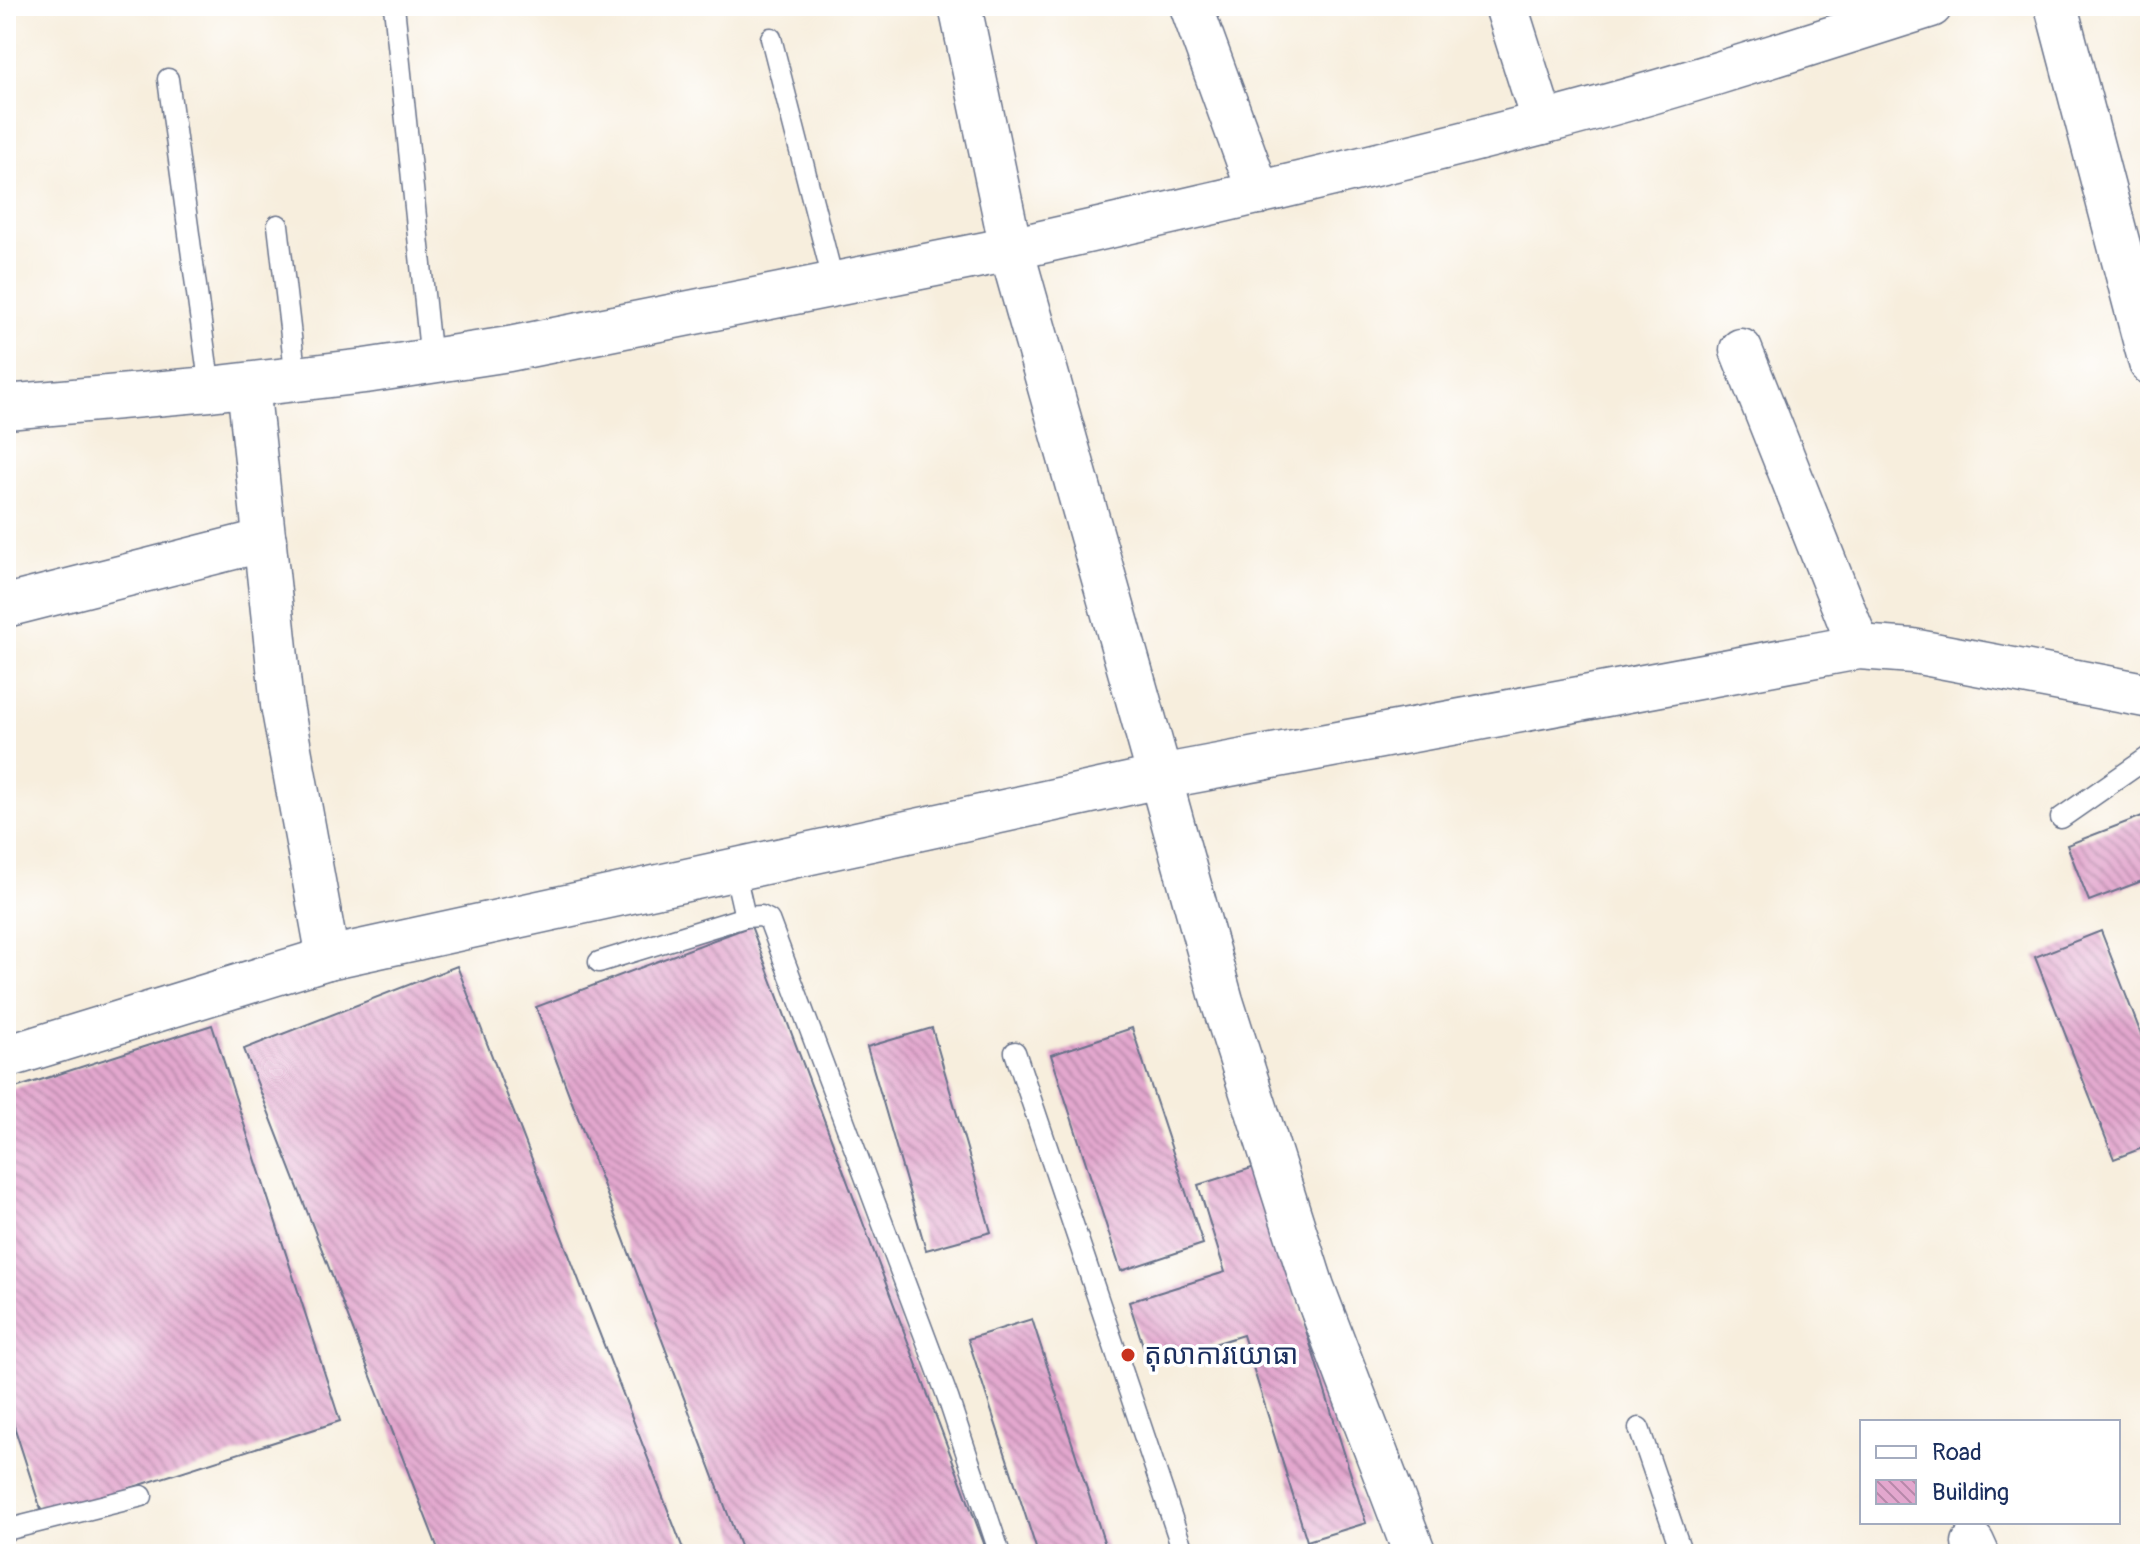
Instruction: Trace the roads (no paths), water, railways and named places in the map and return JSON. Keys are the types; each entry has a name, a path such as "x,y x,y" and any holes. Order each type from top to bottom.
{"street":[{"path":"960,6 1011,249 1222,1001 1313,1287 1415,1554"},
{"path":"1191,6 1259,193"},
{"path":"1506,6 1543,123"},
{"path":"6,407 229,387 509,349 1011,249 1259,193 1543,123 1931,6"},
{"path":"2056,6 2150,363"},
{"path":"1741,350 1859,647"},
{"path":"229,387 265,540 282,705 328,958"},
{"path":"6,606 265,540"},
{"path":"6,1057 328,958 1160,777 1859,647 1913,651 2150,696"}],"lane":[{"path":"394,6 431,361"},
{"path":"771,38 834,284"},
{"path":"168,79 229,387"},
{"path":"278,225 296,379"},
{"path":"2061,818 2150,756"},
{"path":"734,869 745,917"},
{"path":"599,962 745,917 757,915 769,920 948,1398 1000,1554"},
{"path":"1015,1052 1184,1554"},
{"path":"1639,1428 1682,1554"},
{"path":"6,1530 142,1496"}],"place":[{"name":"តុលាការយោធា","path":"1128,1355"}]}
